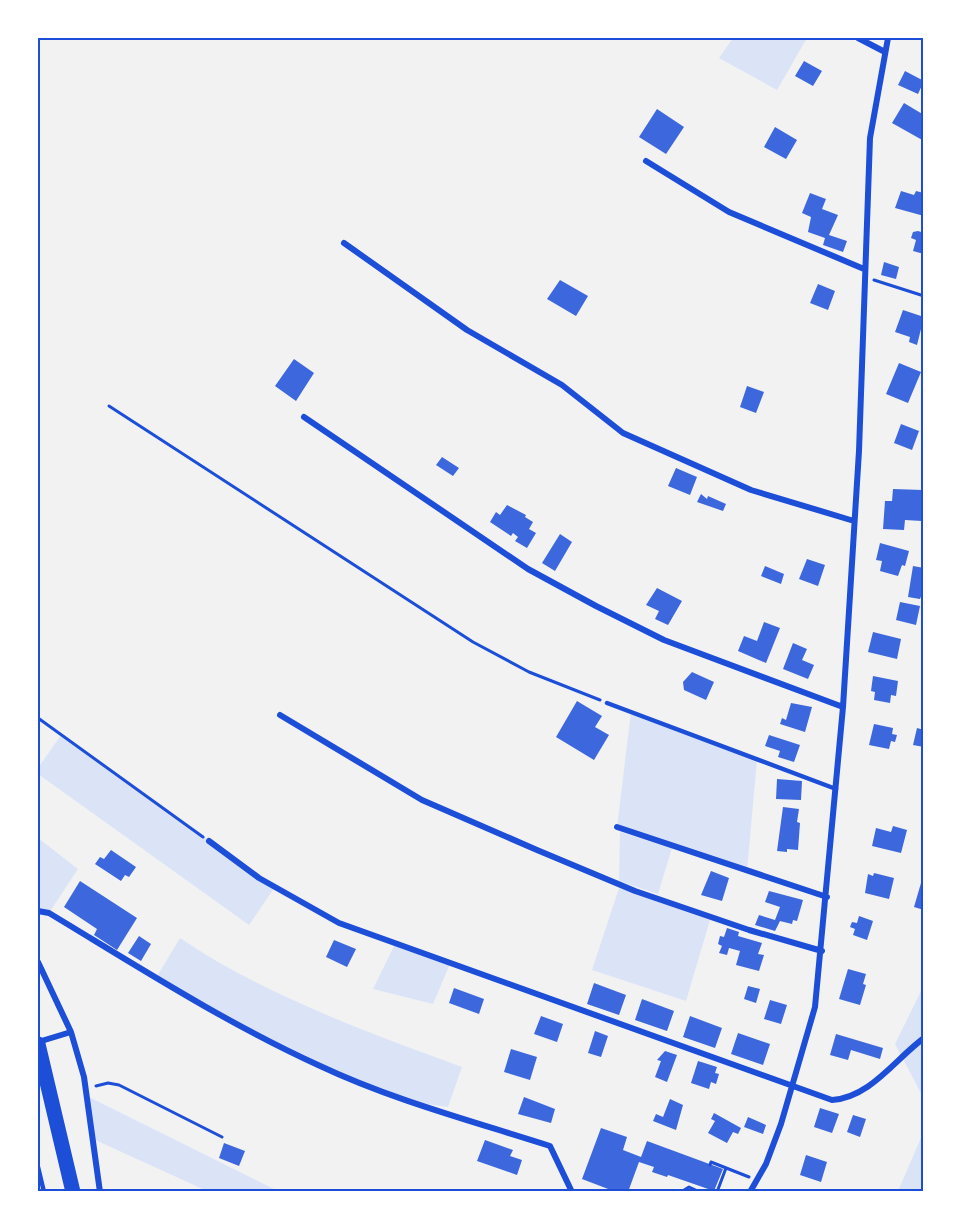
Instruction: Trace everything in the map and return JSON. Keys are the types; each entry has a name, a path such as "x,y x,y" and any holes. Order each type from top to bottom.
{"main road":[{"path":"38,1043 73,1191"}],"street":[{"path":"858,38 885,52"},
{"path":"750,1191 766,1164 792,1088 816,1006 843,707 854,522 870,138 888,38"},
{"path":"646,161 729,212 864,269"},
{"path":"344,243 467,330 562,385 623,433 751,490 854,522"},
{"path":"304,417 528,569 664,640 843,707"},
{"path":"280,715 422,800 526,846 645,895 822,951"},
{"path":"617,827 827,897"},
{"path":"209,841 259,878 339,923 792,1088 832,1100 843,1099 888,1071 909,1048 924,1038"},
{"path":"38,911 49,913 231,1022 320,1066 418,1104 550,1146 572,1191"},
{"path":"38,962 71,1032 85,1088 100,1191"},
{"path":"38,1043 71,1032"}],"lane":[{"path":"607,703 836,789"},
{"path":"38,1167 44,1191"}],"path":[{"path":"864,277 924,296"},
{"path":"109,406 473,642 529,672 607,703"},
{"path":"38,718 209,841"},
{"path":"85,1088 108,1083 119,1085 222,1137"},
{"path":"710,1165 711,1162 756,1180"},
{"path":"717,1191 726,1168"},
{"path":"681,1191 689,1187 700,1191"}],"shaded area":[{"path":"733,38 807,38 777,90 719,58"},
{"path":"631,712 757,760 747,871 617,827"},
{"path":"61,735 275,887 249,925 38,774 38,768"},
{"path":"620,832 672,848 658,894 619,881"},
{"path":"38,838 78,869 49,913 38,911"},
{"path":"619,888 710,920 686,1001 592,970"},
{"path":"180,938 246,977 317,1011 462,1067 448,1107 412,1100 336,1074 298,1056 156,978"},
{"path":"395,944 450,964 433,1004 373,989"},
{"path":"923,987 923,1097 895,1044"},
{"path":"87,1096 278,1191 207,1191 93,1139"},
{"path":"923,1133 923,1191 898,1191"}],"building":[{"path":"804,61 822,71 813,86 795,76"},
{"path":"905,71 924,81 918,94 898,85"},
{"path":"904,103 924,115 924,141 892,123"},
{"path":"657,109 684,127 666,154 639,137"},
{"path":"775,127 797,140 786,159 764,147"},
{"path":"901,191 914,195 916,191 924,193 924,216 895,208"},
{"path":"810,193 826,199 822,209 838,215 829,235 847,241 843,252 823,245 825,238 808,232 811,217 802,213"},
{"path":"913,232 924,233 924,254 913,251 916,240 911,238"},
{"path":"884,262 899,267 896,279 881,275"},
{"path":"560,280 588,296 576,316 547,299"},
{"path":"818,284 835,291 828,310 810,303"},
{"path":"903,310 924,317 917,345 909,342 910,337 895,332"},
{"path":"294,359 314,373 296,401 275,386"},
{"path":"899,363 921,372 908,403 886,394"},
{"path":"747,386 764,392 756,413 740,407"},
{"path":"901,424 919,431 912,450 894,443"},
{"path":"442,457 459,468 453,476 436,465"},
{"path":"676,468 697,477 690,495 668,486"},
{"path":"893,489 923,490 922,521 905,520 904,530 883,529 885,501 892,501"},
{"path":"701,494 707,499 708,496 726,504 723,511 697,502"},
{"path":"507,505 526,515 525,517 533,522 529,529 536,533 527,548 515,541 518,537 513,533 511,536 490,522 496,512 500,515"},
{"path":"560,534 572,542 555,571 542,563"},
{"path":"880,543 909,551 905,566 902,565 898,576 880,571 882,561 876,560"},
{"path":"807,559 825,565 818,586 799,579"},
{"path":"765,566 784,574 781,584 761,576"},
{"path":"913,566 924,568 924,589 920,599 908,597"},
{"path":"657,588 682,601 668,625 655,619 659,611 646,605"},
{"path":"900,602 920,606 916,625 896,620"},
{"path":"764,622 780,628 766,663 738,651 744,636 757,641"},
{"path":"873,632 901,639 897,659 868,652"},
{"path":"793,643 807,649 802,660 814,665 808,679 783,669"},
{"path":"692,672 714,682 706,700 684,690 683,682"},
{"path":"873,676 898,681 896,696 891,695 890,703 874,700 875,692 871,691"},
{"path":"577,701 602,716 595,727 609,735 594,760 556,737"},
{"path":"791,703 812,707 805,732 780,724 782,718 786,720"},
{"path":"874,724 893,728 892,734 897,735 895,742 891,741 889,749 869,745"},
{"path":"917,728 924,730 924,747 913,745"},
{"path":"769,735 800,745 794,762 778,757 780,751 765,746"},
{"path":"777,779 802,781 801,800 776,799"},
{"path":"783,807 799,809 798,850 777,851"},
{"path":"893,826 907,830 901,853 872,846 876,828 891,832"},
{"path":"111,850 136,867 129,877 125,875 121,881 95,864 100,857 104,859"},
{"path":"711,871 729,878 722,901 701,895"},
{"path":"874,873 894,878 889,899 865,893 868,874 873,876"},
{"path":"80,881 137,918 117,950 94,935 97,929 64,907"},
{"path":"921,883 924,884 924,910 914,907"},
{"path":"769,891 803,900 797,921 793,920 792,924 780,921 775,931 755,925 759,915 775,920 780,907 765,902"},
{"path":"859,916 873,921 867,940 853,935 855,929 850,927 852,922 857,923"},
{"path":"727,928 739,932 738,936 762,943 758,954 764,955 759,971 736,965 740,951 729,948 727,955 719,953 722,946 718,944 720,936 724,937"},
{"path":"139,936 151,944 141,961 128,953"},
{"path":"334,940 356,949 347,967 326,957"},
{"path":"848,969 866,974 863,984 866,985 860,1005 839,999"},
{"path":"594,983 626,995 619,1015 587,1004"},
{"path":"748,986 760,989 756,1003 744,999"},
{"path":"454,988 484,999 479,1014 449,1003"},
{"path":"642,999 674,1011 667,1031 635,1020"},
{"path":"770,1000 787,1005 781,1024 764,1019"},
{"path":"541,1016 563,1024 557,1042 534,1034"},
{"path":"690,1016 722,1028 715,1048 683,1037"},
{"path":"595,1031 608,1036 601,1057 588,1053"},
{"path":"738,1033 770,1044 763,1065 731,1054"},
{"path":"836,1034 883,1048 880,1059 851,1050 848,1060 830,1055"},
{"path":"511,1049 537,1057 530,1080 504,1072"},
{"path":"665,1051 677,1055 667,1082 655,1077 661,1061 657,1060"},
{"path":"698,1061 717,1067 715,1073 719,1074 716,1084 711,1082 709,1089 691,1083"},
{"path":"524,1097 555,1109 551,1123 518,1114"},
{"path":"670,1099 683,1105 676,1130 653,1121 656,1114 663,1117"},
{"path":"820,1108 839,1114 832,1133 814,1127"},
{"path":"714,1113 741,1128 738,1134 733,1132 727,1143 708,1133 715,1121 711,1119"},
{"path":"853,1115 866,1119 860,1137 847,1132"},
{"path":"748,1117 766,1125 763,1134 744,1127"},
{"path":"601,1128 627,1137 623,1150 641,1157 647,1141 723,1169 714,1191 668,1175 667,1177 652,1172 654,1167 639,1162 628,1192 616,1192 582,1179"},
{"path":"485,1140 513,1150 510,1156 522,1160 517,1175 477,1161"},
{"path":"224,1143 245,1151 239,1166 219,1158"},
{"path":"806,1155 827,1162 821,1182 800,1175"}]}
